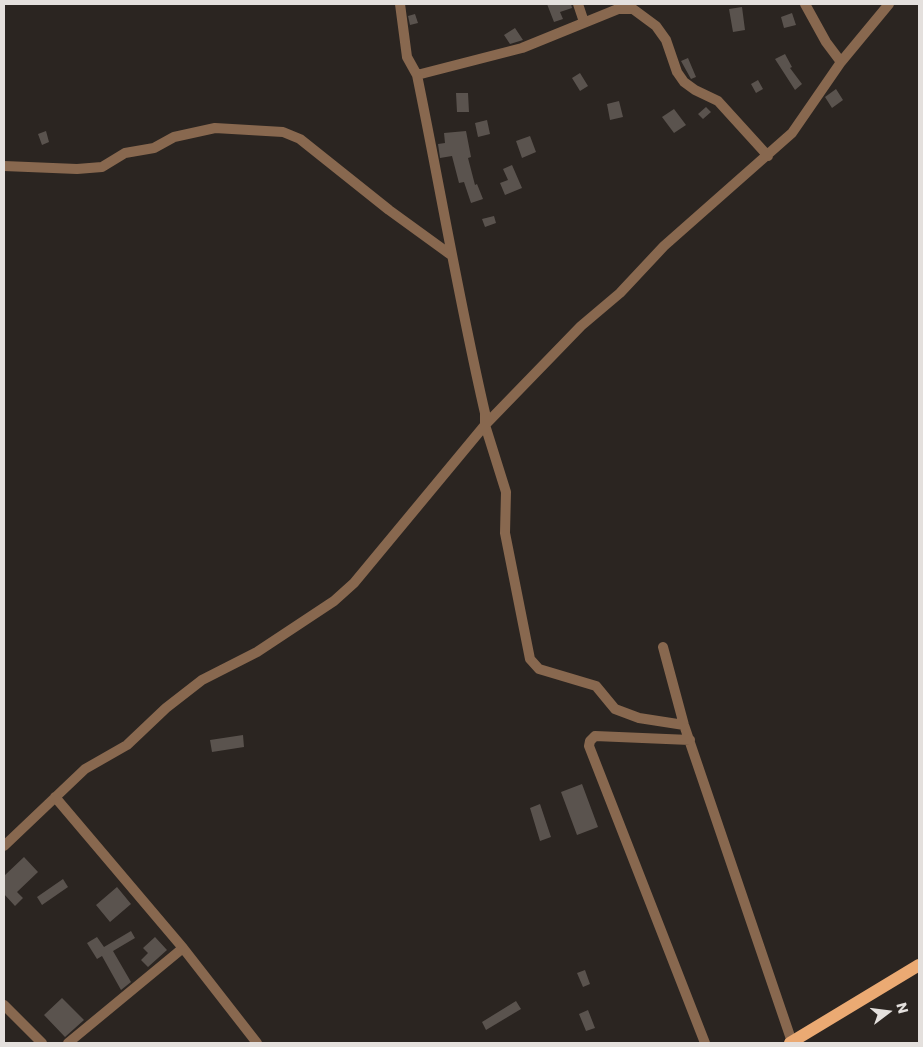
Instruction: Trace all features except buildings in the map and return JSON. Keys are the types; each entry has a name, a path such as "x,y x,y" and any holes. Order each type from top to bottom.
{"main road":[{"path":"791,1043 919,964"}],"street":[{"path":"400,4 407,57 417,74 445,214 450,255 485,413 485,425 506,492 505,533 530,659 539,669 596,686 615,709 639,718 684,725"},
{"path":"578,4 584,22"},
{"path":"805,4 826,42 841,62"},
{"path":"4,846 85,769 128,745 166,708 202,680 258,652 334,601 354,583 485,425 581,326 620,293 664,246 792,133 841,62 889,4"},
{"path":"417,74 522,48 618,9 633,8 656,26 666,40 677,72 684,82 695,90 718,101 768,156"},
{"path":"4,166 77,169 102,167 125,153 154,148 174,137 215,128 283,132 300,139 389,210 450,255"},
{"path":"663,647 684,725 791,1043"},
{"path":"690,740 595,736 590,741 589,746 705,1043"},
{"path":"55,797 183,948 257,1043"},
{"path":"68,1043 183,948"},
{"path":"4,1004 42,1043"}]}
